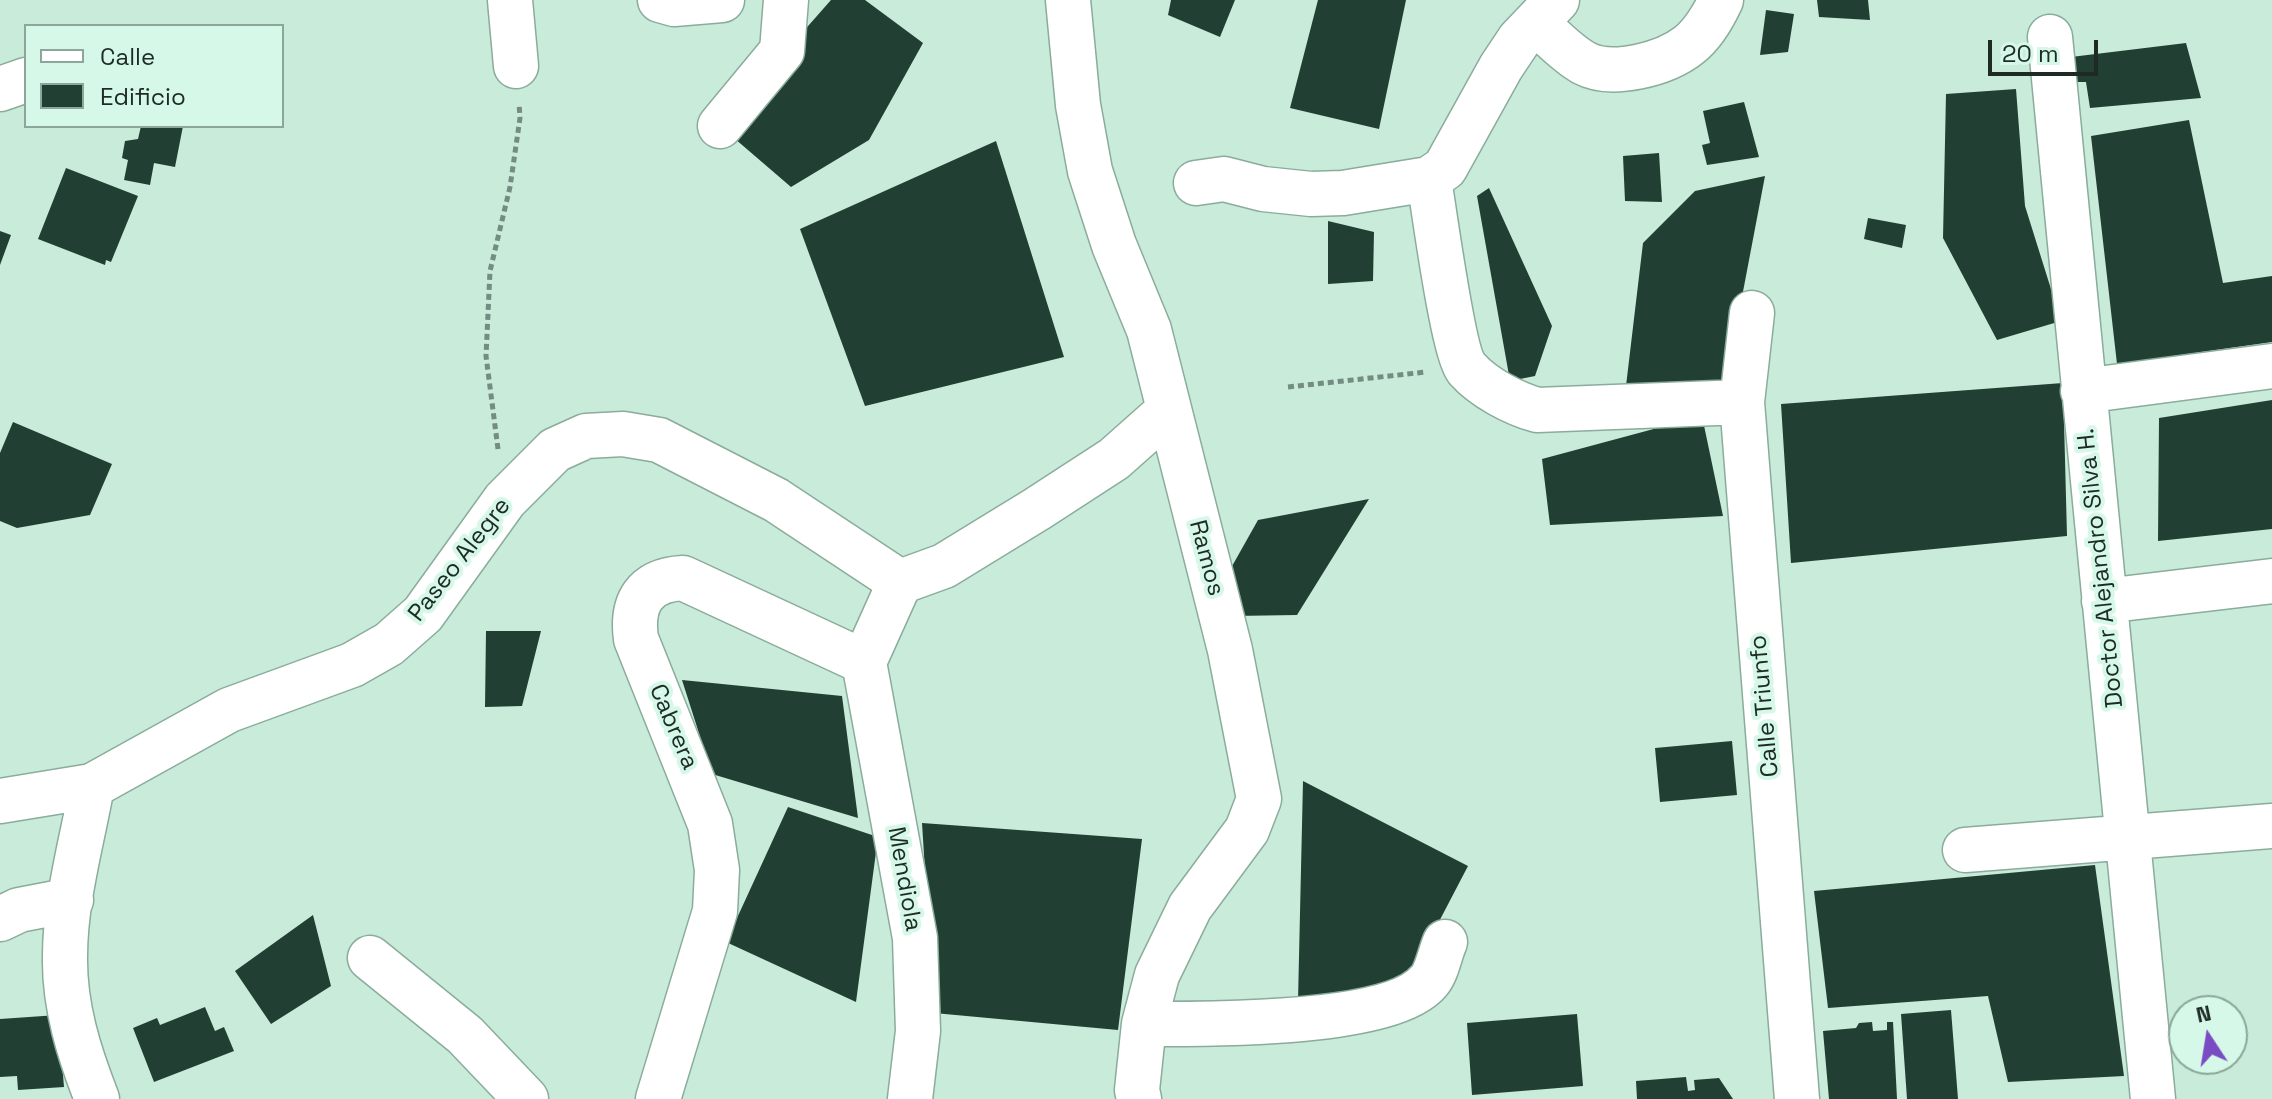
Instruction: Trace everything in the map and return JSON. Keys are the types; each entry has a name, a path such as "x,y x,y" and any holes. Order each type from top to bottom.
{"street":[{"path":"510,0 516,66"},
{"path":"660,0 674,4 722,0"},
{"path":"720,126 782,51 786,0"},
{"name":"Ramos","path":"1068,0 1078,105 1090,171 1114,245 1149,330 1230,650 1259,799 1247,830 1190,907 1157,975 1144,1024 1137,1090 1139,1099"},
{"path":"1196,183 1224,179 1263,189 1311,194 1343,193 1429,179 1445,168 1501,67 1519,40 1547,11 1569,53 1586,65 1606,69 1635,68 1666,60 1692,44 1721,0"},
{"name":"Doctor Alejandro Silva H.","path":"2050,37 2153,1099"},
{"path":"0,89 24,81"},
{"path":"1429,179 1456,334 1465,368 1516,404 1537,410 1742,402"},
{"name":"Calle Triunfo","path":"1752,313 1742,402 1797,1099"},
{"path":"2083,391 2272,366"},
{"path":"864,662 900,582 944,566 1037,509 1114,459 1168,411"},
{"name":"Paseo Alegre","path":"0,801 92,786 229,710 352,665 389,644 423,614 505,500 555,450 586,436 623,434 659,440 776,500 900,582"},
{"name":"Cabrera","path":"658,1099 715,911 717,870 710,824 636,639 633,619 638,602 650,588 667,579 683,578 864,662"},
{"path":"2104,601 2272,581"},
{"name":"Mendiola","path":"864,662 915,938 918,1031 910,1099"},
{"path":"92,786 64,954 74,1032 97,1099"},
{"path":"1965,850 2272,826"},
{"path":"0,919 19,910 71,900"},
{"path":"1144,1024 1251,1024 1361,1012 1412,995 1430,980 1445,942"},
{"path":"370,958 465,1035 526,1099"}],"path":[{"path":"505,500 486,356 490,271 510,187 520,118 516,66"},
{"path":"1288,387 1465,368"}],"building":[{"path":"831,0 865,0 923,43 869,140 791,187 720,126"},
{"path":"1171,0 1235,0 1220,37 1168,15"},
{"path":"1318,0 1406,0 1379,129 1290,108"},
{"path":"1817,0 1868,0 1870,20 1819,17"},
{"path":"1766,10 1794,14 1788,52 1760,55"},
{"path":"2186,43 2201,98 2090,108 2086,82 2073,82 2071,57"},
{"path":"2016,89 2025,206 2061,321 1997,340 1943,238 1946,94"},
{"path":"1744,102 1759,157 1707,165 1702,145 1710,143 1703,111"},
{"path":"2189,120 2223,283 2272,276 2272,342 2117,364 2091,136"},
{"path":"141,128 183,128 175,167 154,163 150,185 124,180 128,160 122,158 125,141 138,139"},
{"path":"996,141 1064,357 865,406 800,229"},
{"path":"1659,153 1662,202 1625,201 1623,156"},
{"path":"66,168 138,196 111,262 106,260 105,265 38,239"},
{"path":"1765,176 1726,381 1626,386 1643,243 1695,191"},
{"path":"1489,188 1552,326 1535,376 1510,381 1477,196"},
{"path":"1868,218 1906,225 1902,248 1864,239"},
{"path":"1328,221 1374,232 1373,281 1328,284"},
{"path":"0,231 11,235 0,265"},
{"path":"2063,383 2067,536 1791,563 1781,404"},
{"path":"2272,400 2272,529 2158,541 2159,418"},
{"path":"1702,416 1723,516 1550,525 1542,459"},
{"path":"13,422 112,464 90,515 17,528 0,521 0,453"},
{"path":"1369,499 1297,615 1233,616 1222,584 1258,520"},
{"path":"486,631 541,631 522,706 485,707"},
{"path":"682,680 842,696 858,818 712,774"},
{"path":"1732,741 1737,795 1660,802 1655,748"},
{"path":"1303,781 1468,866 1408,981 1298,1001"},
{"path":"788,807 878,837 856,1002 726,942"},
{"path":"922,823 1142,839 1118,1030 934,1013"},
{"path":"2095,865 2124,1076 2008,1082 1988,996 1828,1008 1814,891"},
{"path":"313,915 331,986 271,1024 235,971"},
{"path":"205,1007 215,1031 224,1027 234,1051 154,1082 133,1028 157,1018 160,1025"},
{"path":"1951,1010 1958,1099 1907,1099 1901,1014"},
{"path":"1577,1014 1583,1086 1472,1095 1467,1023"},
{"path":"58,1015 64,1087 18,1090 17,1076 0,1077 0,1019"},
{"path":"1872,1022 1873,1031 1887,1030 1887,1022 1893,1022 1897,1099 1829,1099 1823,1031 1856,1028 1859,1023"},
{"path":"1686,1077 1688,1091 1695,1090 1694,1080 1719,1078 1733,1099 1637,1099 1636,1081"}]}
